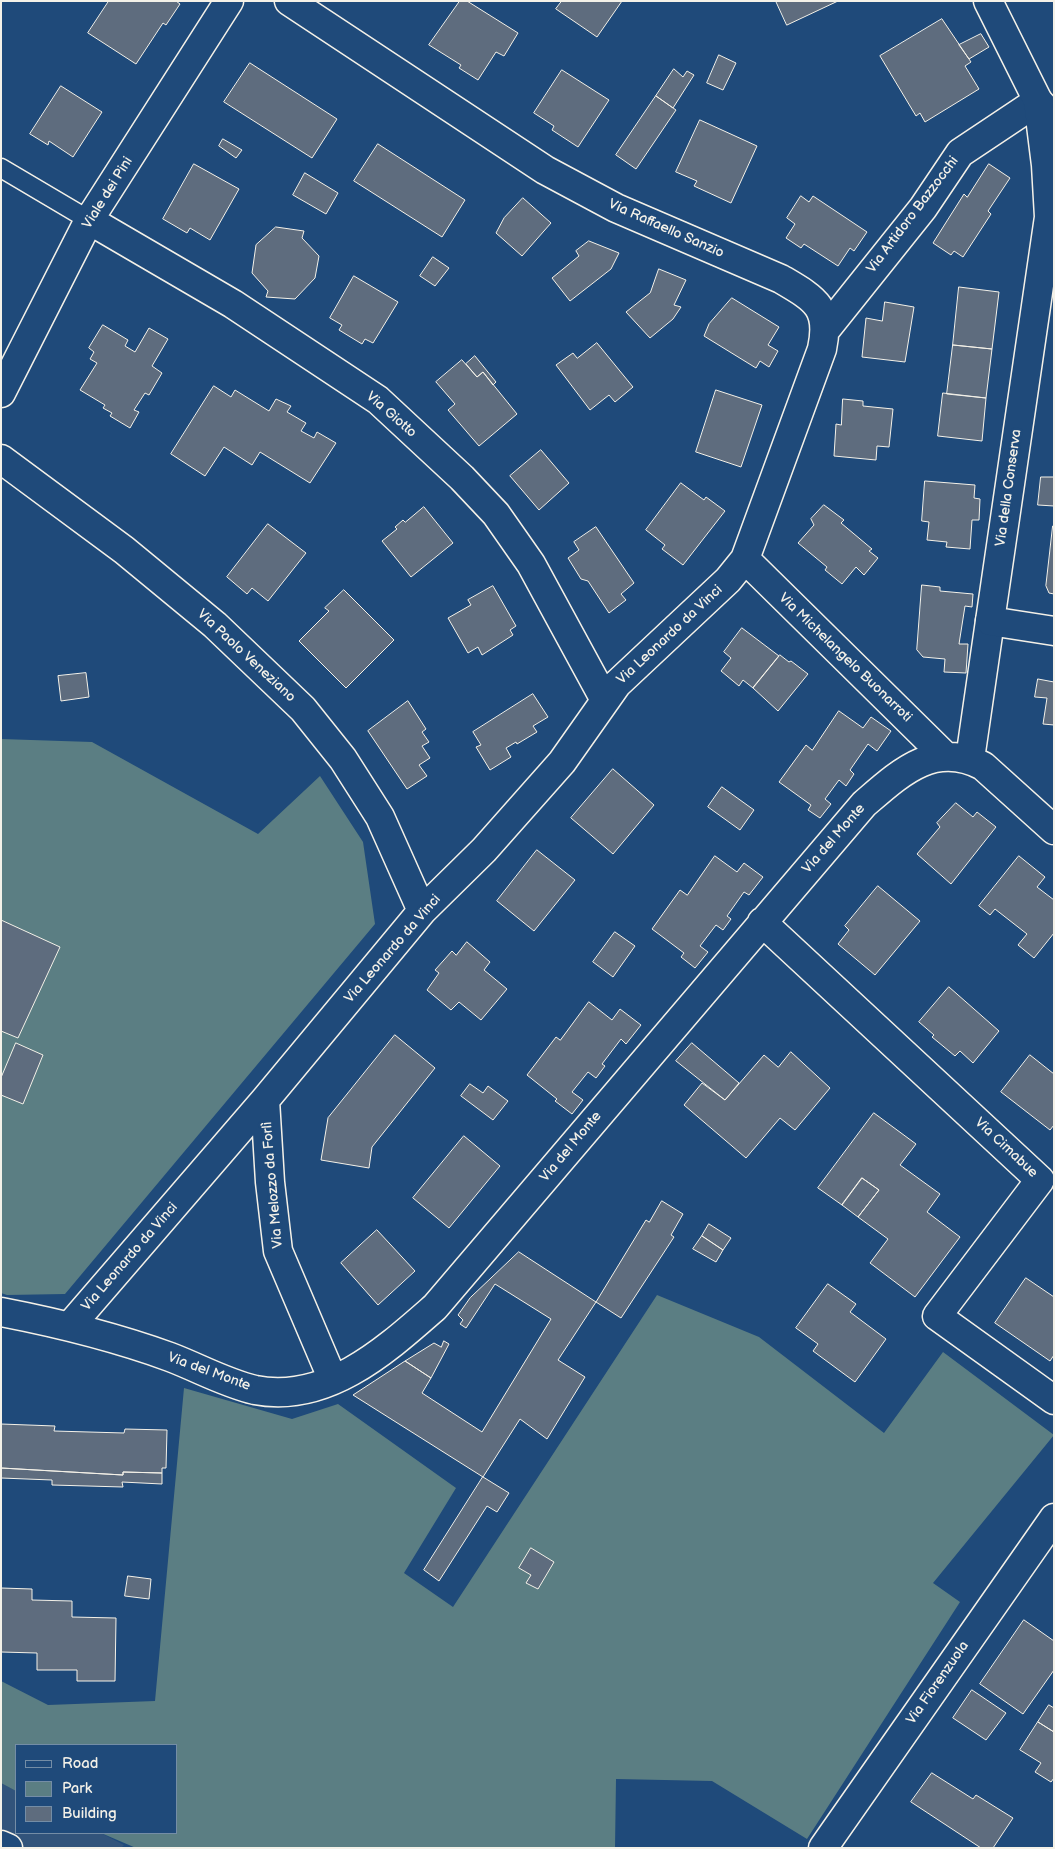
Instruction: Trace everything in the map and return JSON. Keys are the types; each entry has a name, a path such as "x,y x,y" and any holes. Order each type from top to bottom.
{"street":[{"name":"Viale dei Pini","path":"1,393 90,220 228,1"},
{"name":"Via Raffaello Sanzio","path":"289,1 546,170 616,208 781,279 804,293 820,308 827,328"},
{"name":"Via della Conserva","path":"957,758 990,621 1051,213 1046,165 1046,109 988,1"},
{"name":"Via Artidoro Bazzocchi","path":"827,328 923,208 960,153 1046,109"},
{"name":"Via Giotto","path":"90,220 233,304 378,400 462,478 496,514 531,564 605,700"},
{"path":"745,559 822,349 827,328"},
{"name":"Via Paolo Veneziano","path":"1,459 124,550 215,625 304,709 343,759 380,817 422,911"},
{"name":"Via Leonardo da Vinci","path":"70,1326 266,1100 422,911 484,850 562,762 605,700 633,667 728,580 745,559"},
{"name":"Via Michelangelo Buonarroti","path":"745,559 957,758"},
{"path":"990,621 1054,631"},
{"path":"957,758 983,766 1054,830"},
{"name":"Via del Monte","path":"1,1312 70,1326 169,1357 232,1384 257,1390 289,1391 333,1380 386,1350 436,1307 864,804 894,778 919,763 957,758"},
{"name":"Via Cimabue","path":"762,922 1040,1180 937,1316 1054,1400"},
{"name":"Via Melozzo da Forlì","path":"266,1100 270,1182 278,1252 333,1380"},
{"name":"Via Fiorenzuola","path":"823,1848 1054,1518"},
{"path":"1,1845 8,1848"}],"lane":[{"path":"1,168 90,220"}],"shaded area":[{"path":"1,1783 15,1790 15,1834 103,1834 124,1845 121,1848 1,1848"}],"green space":[{"path":"1,739 92,742 258,834 320,776 363,842 375,924 65,1294 7,1295 1,1293"},
{"path":"657,1295 759,1337 884,1433 943,1352 1054,1435 933,1583 960,1602 807,1839 712,1781 616,1779 615,1848 136,1848 103,1834 178,1834 178,1744 15,1744 15,1790 1,1783 1,1681 48,1705 155,1701 184,1388 292,1419 338,1404 456,1488 404,1573 453,1607"}],"building":[{"path":"109,1 176,1 180,4 166,25 163,23 136,64 88,33"},
{"path":"460,1 467,1 518,33 504,56 496,52 478,80 459,68 461,65 429,45"},
{"path":"562,1 622,1 597,37 556,9"},
{"path":"776,1 838,1 787,25"},
{"path":"942,19 971,62 965,66 979,89 925,122 920,113 916,116 880,56"},
{"path":"981,34 989,47 969,59 959,45"},
{"path":"719,55 736,63 723,90 707,83"},
{"path":"250,63 337,119 312,158 224,102"},
{"path":"674,69 683,77 687,71 694,75 673,108 656,96"},
{"path":"562,70 609,100 578,147 552,130 554,126 534,113"},
{"path":"61,86 102,112 73,157 49,141 48,145 30,134"},
{"path":"656,96 676,110 636,169 616,155"},
{"path":"700,120 757,146 731,203 694,186 697,181 676,172"},
{"path":"223,139 242,150 236,158 219,146"},
{"path":"378,144 465,200 442,237 354,181"},
{"path":"194,164 239,189 210,240 190,228 187,233 163,219"},
{"path":"989,164 1010,178 988,211 991,214 963,257 954,251 951,255 933,243 964,194 967,197"},
{"path":"305,173 338,193 326,214 293,195"},
{"path":"801,196 809,202 813,196 867,232 854,251 850,248 838,266 804,244 801,248 786,238 795,224 787,218"},
{"path":"523,198 551,223 522,256 496,233 504,218"},
{"path":"276,227 304,231 302,238 319,256 315,278 295,299 266,297 268,291 252,273 256,245"},
{"path":"589,241 619,253 611,269 570,301 552,278 579,256 576,251"},
{"path":"433,257 449,268 435,286 420,276"},
{"path":"659,269 686,280 674,305 681,307 673,319 650,338 626,312 650,293"},
{"path":"354,276 398,302 373,343 365,339 362,344 339,330 342,325 330,318"},
{"path":"959,287 999,292 992,349 953,345"},
{"path":"732,298 779,327 768,345 778,351 769,367 760,361 756,368 704,336 709,324"},
{"path":"885,302 914,307 905,362 862,357 866,318 882,321"},
{"path":"103,325 128,340 125,346 135,352 149,328 168,339 152,366 162,373 149,395 145,393 134,410 139,412 130,428 110,416 112,413 103,408 105,405 80,390 97,363 90,359 94,352 89,348"},
{"path":"597,343 633,387 615,402 609,395 590,410 556,365 573,353 577,358"},
{"path":"953,345 992,349 986,398 947,394"},
{"path":"475,356 496,382 493,385 483,372 477,377 466,364"},
{"path":"462,360 477,377 483,372 517,414 479,446 448,410 455,404 436,382"},
{"path":"214,386 231,397 235,390 269,411 276,399 291,406 287,412 306,423 301,431 314,438 317,432 336,443 310,483 260,452 252,465 224,447 205,476 171,454"},
{"path":"716,390 762,405 741,467 696,452"},
{"path":"943,393 986,398 982,441 938,436"},
{"path":"843,399 863,401 863,406 893,409 889,447 877,446 876,460 834,456 836,424 841,425"},
{"path":"541,450 569,483 539,510 510,476"},
{"path":"1041,477 1054,477 1054,506 1038,505"},
{"path":"925,481 975,485 974,498 980,499 979,520 972,520 970,549 946,547 947,542 927,540 929,522 922,521"},
{"path":"681,483 704,500 706,497 725,511 683,565 662,549 665,545 646,530"},
{"path":"824,505 844,520 841,523 872,549 869,551 878,558 864,575 856,567 842,584 825,570 827,567 798,543 814,525 811,519"},
{"path":"424,507 453,543 411,577 382,541 397,529 395,527 403,520 405,522"},
{"path":"268,524 306,553 268,601 252,588 247,594 227,577"},
{"path":"1053,526 1054,594 1049,593 1046,586"},
{"path":"596,527 634,583 621,594 626,600 609,613 588,581 581,579 568,558 579,550 574,542"},
{"path":"922,585 940,587 940,591 973,594 972,607 965,606 959,644 968,644 966,673 944,672 945,659 923,657 917,650"},
{"path":"493,586 516,626 510,630 513,635 482,655 478,647 468,653 448,618 471,605 468,600"},
{"path":"344,590 394,640 346,688 299,641 329,611 325,608"},
{"path":"742,628 779,656 753,688 743,680 739,686 721,671 731,658 724,652"},
{"path":"780,655 808,674 778,711 753,688"},
{"path":"86,673 89,697 61,701 58,676"},
{"path":"1038,679 1054,682 1054,725 1043,724 1047,698 1035,697"},
{"path":"533,694 548,717 533,726 537,732 506,748 511,757 490,770 476,747 481,745 473,732"},
{"path":"408,701 426,729 422,732 429,742 422,746 430,758 419,765 427,776 407,789 368,731"},
{"path":"839,711 863,728 871,717 891,731 877,751 868,744 850,770 854,774 846,786 839,780 825,799 831,804 820,818 808,810 811,805 779,782 806,745 812,750"},
{"path":"613,769 654,805 613,854 571,818"},
{"path":"722,787 754,810 740,830 708,807"},
{"path":"956,803 973,817 977,812 996,827 951,884 917,854 940,827 937,823"},
{"path":"537,850 575,880 534,931 497,901"},
{"path":"715,856 737,872 744,863 763,877 749,895 744,892 727,916 731,919 723,930 716,925 700,946 708,952 695,968 681,957 684,953 652,929 680,890 687,895"},
{"path":"1019,856 1045,877 1037,887 1054,900 1054,933 1034,958 1018,945 1027,934 995,909 990,915 979,906"},
{"path":"878,886 920,921 875,975 838,944 849,930 845,926"},
{"path":"1,920 60,947 18,1038 1,1031"},
{"path":"615,932 635,946 613,977 593,962"},
{"path":"467,942 490,962 484,970 507,989 481,1020 459,1002 451,1010 427,990 439,973 435,970 452,951 456,955"},
{"path":"949,987 999,1031 973,1063 960,1051 955,1056 932,1037 934,1035 919,1022"},
{"path":"589,1002 612,1020 620,1009 641,1025 626,1044 621,1039 602,1064 605,1066 596,1078 588,1072 572,1092 583,1100 572,1114 555,1101 557,1099 527,1075 556,1037 560,1040"},
{"path":"395,1035 435,1068 372,1147 369,1168 321,1160 328,1118"},
{"path":"16,1043 43,1055 23,1104 1,1095 1,1078"},
{"path":"692,1043 739,1083 725,1100 676,1061"},
{"path":"791,1052 830,1088 795,1130 780,1118 746,1158 684,1105 702,1083 725,1100 764,1055 778,1067"},
{"path":"1030,1055 1054,1074 1054,1125 1050,1130 1001,1092"},
{"path":"470,1084 483,1093 488,1086 508,1101 493,1120 461,1096"},
{"path":"874,1113 916,1144 900,1165 940,1194 927,1212 960,1237 915,1297 870,1263 888,1239 858,1217 879,1190 862,1178 842,1205 818,1188"},
{"path":"464,1136 500,1166 449,1228 413,1198"},
{"path":"862,1178 879,1190 858,1217 842,1205"},
{"path":"662,1201 683,1214 671,1235 674,1237 621,1318 596,1302 646,1220 649,1222"},
{"path":"709,1224 731,1238 723,1250 702,1236"},
{"path":"377,1230 415,1271 378,1305 341,1263"},
{"path":"702,1236 723,1250 716,1262 693,1249"},
{"path":"519,1252 596,1302 558,1360 585,1377 547,1439 520,1419 483,1477 353,1395 405,1361 431,1378 422,1393 482,1432 551,1319 495,1284 466,1328 460,1324 463,1320 458,1315 470,1298"},
{"path":"1026,1278 1054,1297 1054,1355 1050,1361 995,1323"},
{"path":"828,1284 856,1304 850,1312 886,1339 855,1382 813,1351 818,1344 796,1328"},
{"path":"444,1341 449,1344 431,1378 405,1361 434,1343 441,1347"},
{"path":"1,1424 55,1426 54,1431 124,1433 125,1429 167,1430 166,1468 162,1468 162,1473 123,1472 123,1475 1,1468"},
{"path":"1,1468 123,1475 123,1472 162,1473 162,1484 122,1482 123,1487 52,1485 52,1480 1,1478"},
{"path":"483,1477 509,1493 497,1512 487,1506 439,1581 424,1570"},
{"path":"531,1548 554,1562 538,1589 526,1583 531,1575 519,1568"},
{"path":"128,1576 151,1579 149,1599 125,1596"},
{"path":"1,1588 32,1589 32,1600 72,1601 72,1617 116,1618 115,1681 77,1681 77,1670 37,1670 37,1653 1,1652"},
{"path":"1024,1620 1054,1641 1054,1670 1023,1714 980,1684"},
{"path":"972,1690 1006,1713 986,1740 953,1718"},
{"path":"1049,1705 1054,1708 1054,1732 1038,1722"},
{"path":"1038,1722 1054,1732 1054,1778 1051,1782 1035,1772 1041,1763 1020,1750"},
{"path":"932,1773 973,1799 976,1795 1013,1818 993,1848 981,1848 911,1802"}]}
